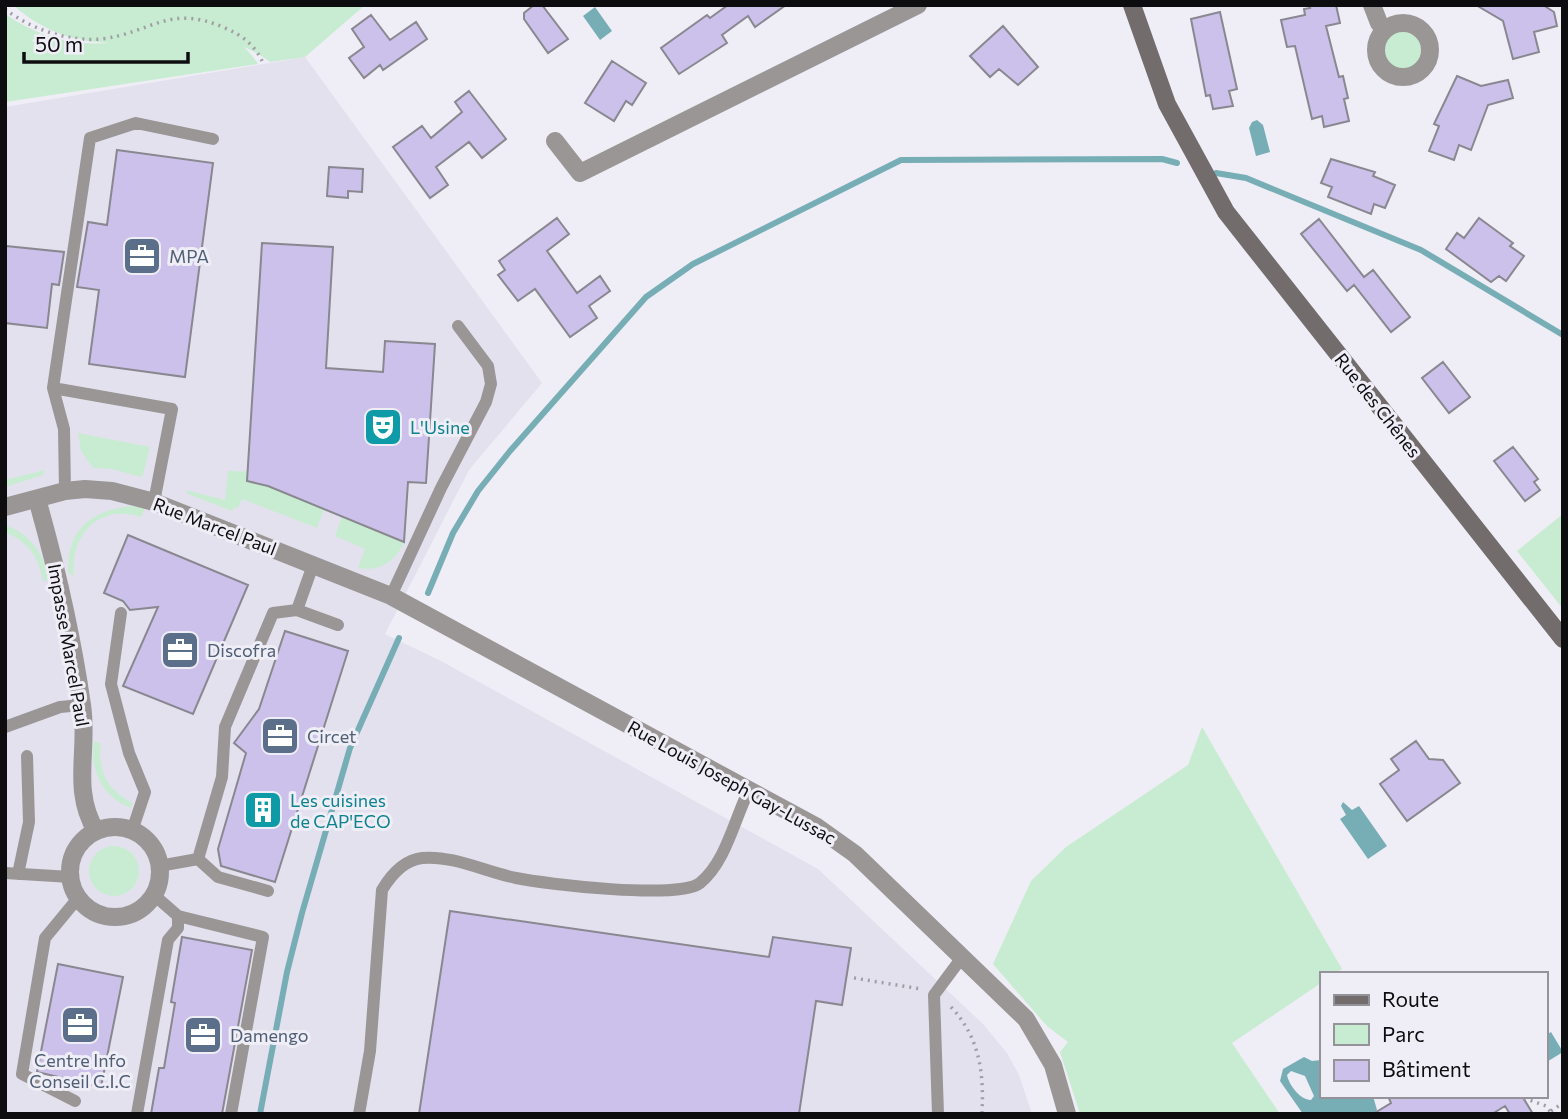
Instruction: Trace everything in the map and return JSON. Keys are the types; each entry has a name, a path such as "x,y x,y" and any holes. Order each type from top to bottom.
{"street":[{"path":"555,141 580,173 918,5"},
{"name":"Rue des Chênes","path":"1132,5 1167,104 1199,167 1226,212 1563,639"},
{"path":"1372,5 1379,23 1385,29"},
{"name":"Rue Marcel Paul","path":"5,507 65,491 112,491 155,502 391,596 417,610"},
{"name":"Impasse Marcel Paul","path":"37,499 55,562 82,705 85,733 80,788 85,810 96,831"},
{"name":"Rue Louis Joseph Gay-Lussac","path":"417,610 817,827 855,854 963,956 1037,1034 1053,1065 1067,1114"},
{"path":"111,827 132,831 153,846 160,876 154,895 134,913 119,917 103,916 89,909 78,898 71,877 74,853 83,840 96,831 111,827"}],"lane":[{"path":"65,491 64,429 53,388 90,138 136,123 213,139"},
{"path":"391,596 441,488 486,402 491,384 488,366 458,326"},
{"path":"53,388 173,409 155,502"},
{"path":"297,610 313,565"},
{"path":"198,859 222,777 225,727 273,613 297,610 338,625"},
{"path":"121,613 111,684 129,753 145,792 132,831"},
{"path":"5,727 60,707 82,705"},
{"path":"27,756 29,822 11,873 71,877"},
{"path":"359,1114 370,1051 382,890 390,876 405,864 421,858 445,860 515,878 565,886 675,891 697,886 713,871 749,790"},
{"path":"159,866 198,859"},
{"path":"198,859 218,877 268,891"},
{"path":"154,895 178,916 263,937 231,1114"},
{"path":"75,1101 22,1074 45,938 78,898"},
{"path":"136,1114 168,940 178,928 178,916"},
{"path":"938,1114 934,995 963,956"}],"path":[{"path":"5,9 32,26 81,38 101,39 166,20 203,18 242,36 258,50 263,63"},
{"path":"1524,1098 1551,1112 1563,1103"}],"shaded area":[{"path":"305,57 542,383 469,470 385,634 441,661 818,869 983,1024 1007,1053 1019,1075 1032,1114 5,1114 5,107"}],"green space":[{"path":"13,5 365,5 305,57 270,62 239,45 208,38 114,43 81,40 48,28"},
{"path":"5,14 41,33 80,43 122,40 164,25 205,25 217,29 240,44 258,64 5,102"},
{"path":"1402,31 1416,36 1421,50 1416,64 1402,69 1388,64 1383,50 1388,36"},
{"path":"78,433 150,447 143,475 141,477 112,469 93,468 81,451"},
{"path":"45,470 43,475 5,487 5,480"},
{"path":"228,471 264,472 324,509 317,528 242,499 238,508 234,507 232,511 188,494 186,490 225,500"},
{"path":"130,506 145,508 141,517 113,515 90,526 77,548 74,576 68,573 72,545 84,525 103,513"},
{"path":"1563,514 1563,609 1517,551"},
{"path":"342,516 404,542 397,555 380,567 358,568 365,549 335,536"},
{"path":"5,525 22,534 35,546 50,580 43,581 39,565 31,551 20,540 5,532"},
{"path":"1202,727 1342,969 1338,972 1320,972 1320,984 1232,1043 1280,1114 1080,1114 1060,1052 1068,1042 1047,1026 993,964 1031,881 1066,847 1188,765"},
{"path":"94,742 101,743 101,762 106,779 117,792 133,803 131,808 113,798 100,782 94,763"},
{"path":"114,846 131,854 139,871 131,888 114,896 97,888 89,871 97,854"}],"water":[{"path":"595,7 612,31 600,40 583,16"},
{"path":"1257,120 1263,125 1270,152 1256,156 1249,128 1252,122"},
{"path":"1343,802 1352,810 1359,806 1387,846 1368,859 1340,819 1346,815 1341,806"},
{"path":"1551,1032 1563,1052 1547,1062 1547,1035"},
{"path":"1304,1057 1312,1061 1320,1060 1320,1098 1374,1098 1377,1110 1374,1114 1303,1114 1280,1081 1283,1069","holes":["1291,1071 1305,1076 1314,1096 1311,1100 1303,1098 1290,1083 1287,1075"]}],"building":[{"path":"534,5 542,5 568,39 548,53 524,19 524,13"},
{"path":"728,5 786,5 755,27 748,16 722,35 727,43 679,74 661,48 707,15 710,18"},
{"path":"1309,5 1336,5 1340,23 1326,26 1339,77 1343,76 1349,121 1324,127 1322,116 1312,119 1295,46 1287,47 1281,20 1305,15 1304,9 1310,8"},
{"path":"1476,5 1543,5 1554,12 1557,26 1534,32 1539,52 1513,59 1503,21"},
{"path":"1220,12 1237,89 1229,91 1233,106 1213,109 1210,95 1206,96 1191,19"},
{"path":"371,15 390,40 416,22 427,39 383,70 380,65 364,78 349,58 364,47 352,29"},
{"path":"1003,26 1038,67 1018,85 999,69 990,77 970,56"},
{"path":"612,61 646,83 632,105 626,101 614,121 585,103"},
{"path":"1457,76 1481,86 1508,80 1513,98 1488,105 1471,150 1459,145 1454,160 1429,151 1439,126 1434,124"},
{"path":"469,91 506,139 482,158 469,142 436,167 448,185 430,198 393,147 422,126 431,138 462,112 455,102"},
{"name":"MPA","path":"117,150 213,163 185,377 89,364 99,290 77,287 88,222 107,225"},
{"path":"1331,159 1375,172 1373,176 1395,185 1385,208 1374,204 1371,214 1328,197 1332,187 1321,183"},
{"path":"329,167 363,169 362,192 348,191 348,198 327,196"},
{"path":"557,218 569,234 547,251 577,293 600,276 610,291 589,306 597,318 570,337 535,289 518,301 498,275 505,270 499,261"},
{"path":"1479,218 1513,243 1510,246 1524,256 1506,281 1499,276 1491,282 1446,249 1457,233 1464,238"},
{"path":"1319,219 1364,277 1373,270 1410,317 1391,332 1354,285 1347,291 1301,234"},
{"path":"262,243 333,247 326,368 383,372 385,341 435,344 426,483 408,482 404,542 268,486 247,481"},
{"path":"6,246 64,252 59,285 52,284 47,328 5,323"},
{"path":"1443,362 1470,397 1449,413 1422,378"},
{"path":"1513,447 1538,479 1534,482 1540,490 1525,501 1494,461"},
{"name":"Discofra","path":"128,535 248,585 193,714 123,686 158,607 130,610 123,601 104,593"},
{"path":"285,631 348,651 275,882 221,866 218,849 246,753 234,743 259,709"},
{"path":"1416,741 1429,759 1443,760 1460,783 1407,821 1380,784 1399,770 1391,759"},
{"path":"450,911 769,957 773,937 851,948 842,1005 816,1001 799,1114 419,1114"},
{"name":"Damengo","path":"182,937 252,950 222,1114 151,1114 159,1068 164,1068"},
{"name":"Centre Info Conseil C.I.C","path":"58,964 123,977 101,1087 37,1072"},
{"path":"1389,1098 1523,1098 1533,1114 1510,1114 1505,1106 1492,1114 1373,1114 1391,1103"}],"waterway":[{"path":"428,593 453,533 478,491 510,451 646,297 693,264 901,160 1162,159 1177,163"},
{"path":"1216,173 1246,178 1421,250 1563,335"},
{"path":"260,1114 287,972 350,748 399,638"}],"place":[{"name":"MPA","path":"142,256"},
{"name":"L'Usine","path":"383,427"},
{"name":"Discofra","path":"180,650"},
{"name":"Circet","path":"280,736"},
{"name":"Les cuisines de CAP'ECO","path":"263,810"},
{"name":"Centre Info Conseil C.I.C","path":"80,1025"},
{"name":"Damengo","path":"203,1035"}]}
